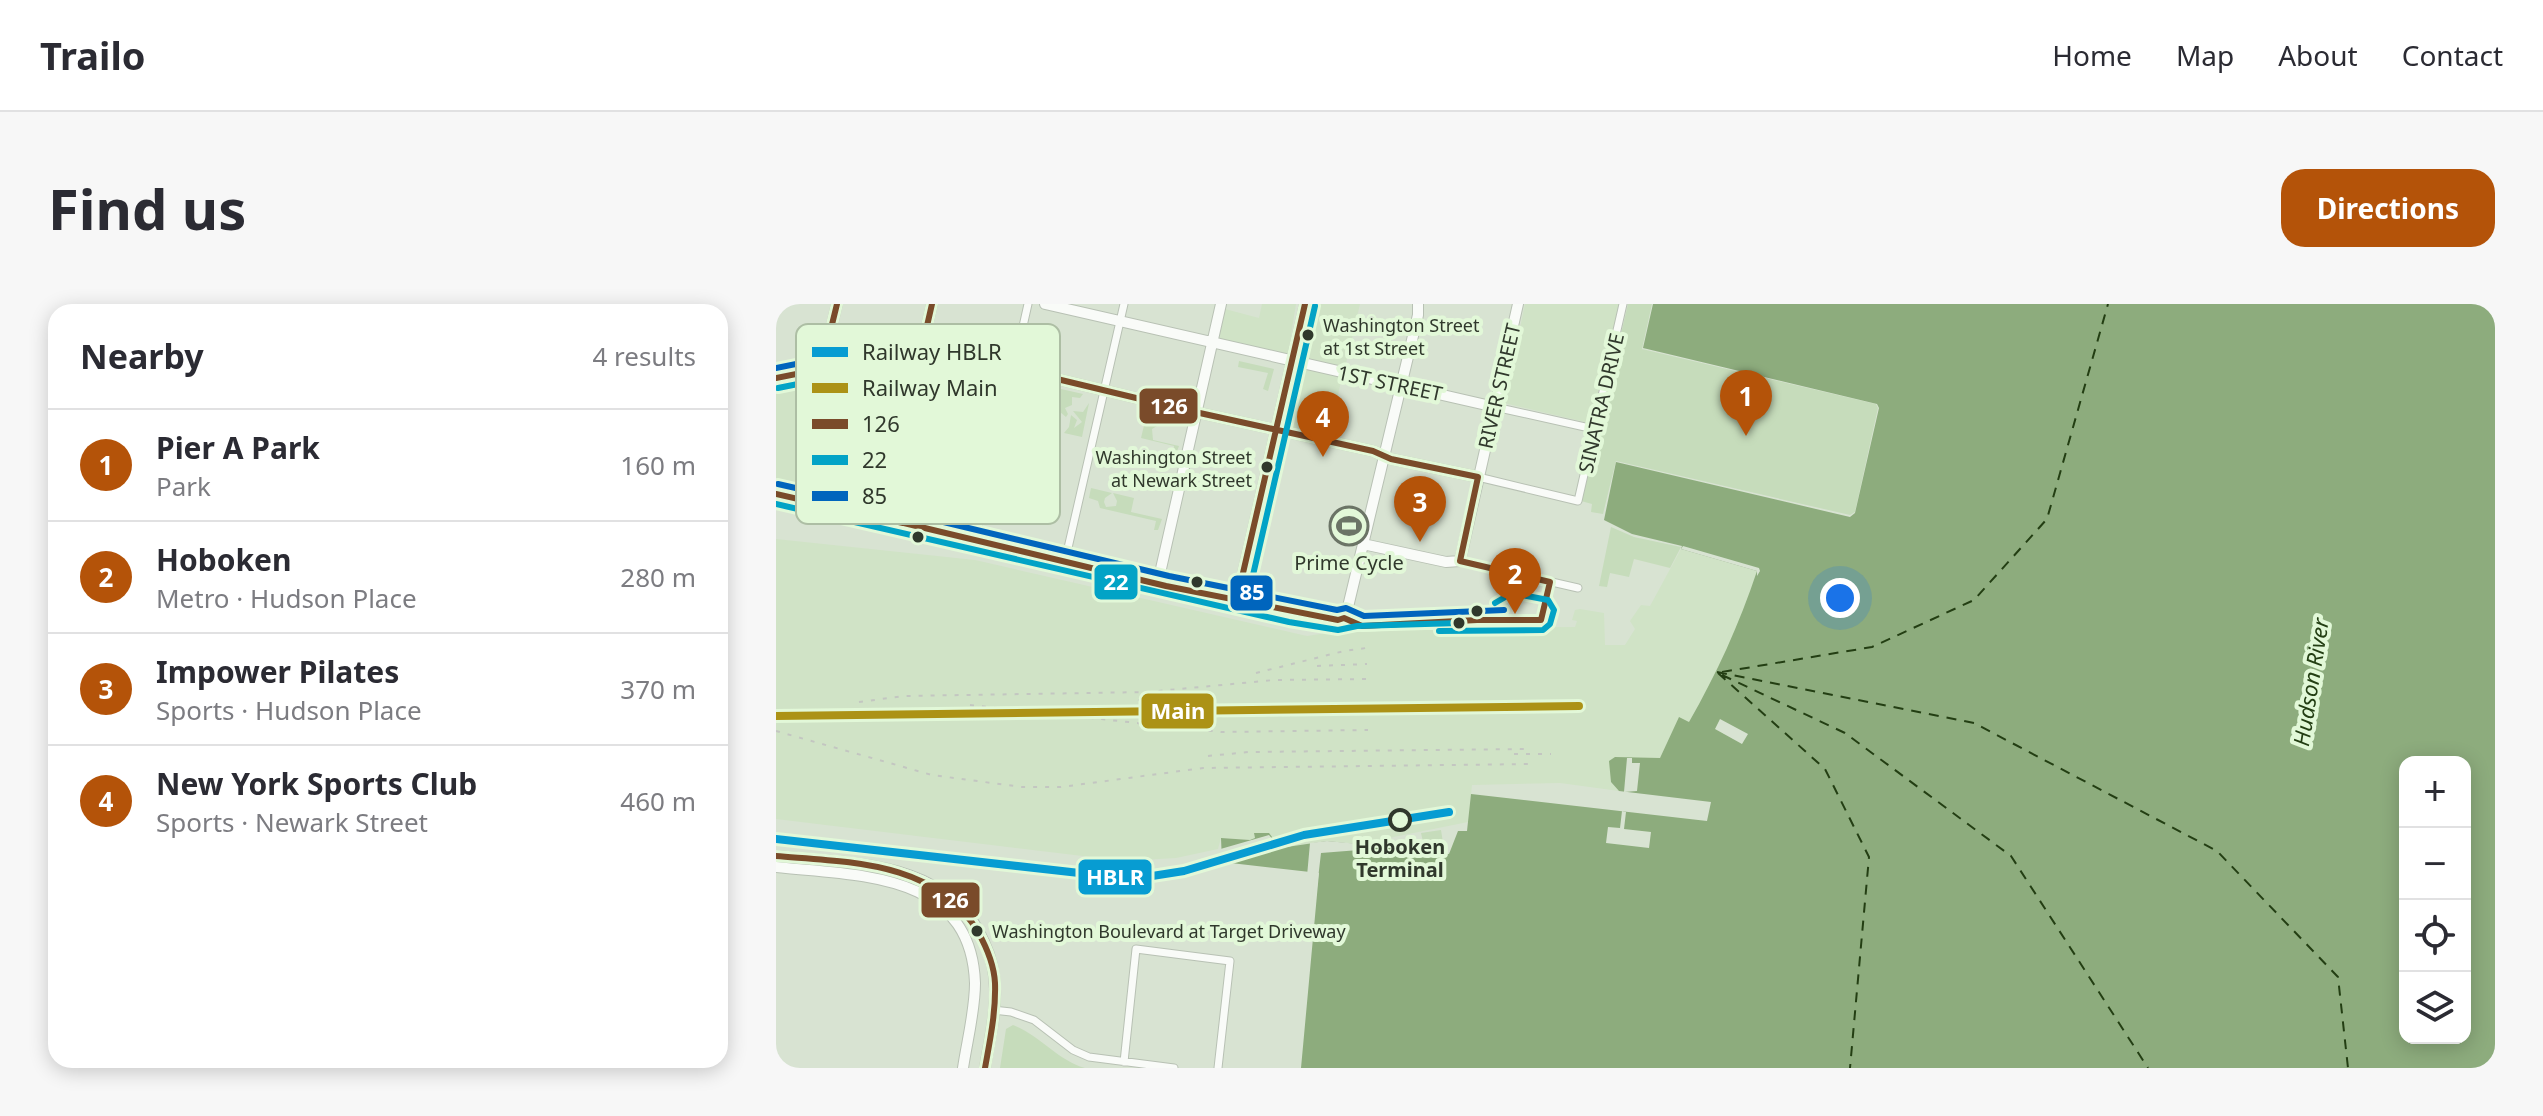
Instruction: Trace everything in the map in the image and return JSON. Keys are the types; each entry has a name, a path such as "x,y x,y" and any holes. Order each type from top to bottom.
{"street":[{"path":"832,324 837,304"},
{"path":"927,324 932,304"},
{"path":"1023,324 1028,304"},
{"name":"1ST STREET","path":"1045,304 1594,429"},
{"path":"1065,561 1124,304"},
{"path":"1158,582 1221,304"},
{"path":"1237,599 1305,304"},
{"path":"908,524 1291,612 1338,620 1344,618 1418,315 1418,304"},
{"name":"RIVER STREET","path":"1460,561 1518,304"},
{"name":"SINATRA DRIVE","path":"1478,477 1578,501 1623,304"},
{"path":"776,378 796,374"},
{"path":"1060,380 1478,477"},
{"path":"776,494 796,498"},
{"path":"975,540 979,524"},
{"path":"1363,544 1446,562 1460,561 1578,588"},
{"path":"776,856 896,870 938,887 963,908 981,934 993,970 995,990 985,1068"},
{"path":"776,867 892,881 928,896 950,917 967,945 975,981 963,1068"},
{"path":"1124,1062 1136,949 1230,961 1218,1068"},
{"path":"972,1009 1011,1012 1034,1020 1084,1055 1174,1068"}],"shaded area":[{"path":"1262,304 1296,304 1288,354 1218,338 1225,309 1259,318"},
{"path":"1314,304 1360,304 1345,368 1301,358"},
{"path":"1525,304 1620,304 1589,423 1504,403"},
{"path":"1628,304 1652,304 1642,349 1876,404 1878,408 1855,512 1850,515 1616,461 1603,514 1591,512 1592,504 1581,501"},
{"path":"1239,361 1274,369 1268,391 1263,389 1268,373 1238,367"},
{"path":"1302,368 1342,377 1329,437 1284,425 1296,371"},
{"path":"796,380 796,488 776,484 776,384"},
{"path":"1061,389 1083,394 1080,398 1072,397 1072,405 1065,408 1066,417 1060,412"},
{"path":"1089,403 1082,437 1064,433 1069,427 1071,415 1077,420 1074,428 1082,422 1073,411 1083,412"},
{"path":"1146,417 1158,420 1157,426 1152,429 1153,440 1179,446 1176,454 1173,453 1174,446 1141,438"},
{"path":"1091,488 1112,493 1105,498 1106,507 1116,506 1113,493 1134,498 1131,512 1162,519 1158,530 1154,530 1156,521 1100,508 1098,501 1089,498"},
{"path":"1611,527 1634,537 1681,547 1670,568 1634,559 1629,577 1610,573 1607,587 1599,586"},
{"path":"776,539 975,560 1307,636 1352,629 1575,627 1577,621 1572,620 1575,610 1580,609 1604,613 1605,645 1625,645 1635,629 1630,621 1641,605 1650,606 1681,549 1757,571 1739,624 1689,722 1679,718 1660,758 1633,759 1611,782 1619,791 1560,783 1472,785 1468,822 1359,844 1327,841 1280,848 1254,834 1255,838 1250,840 1221,838 1218,849 1176,858 1124,861 776,819"},
{"path":"1441,830 1444,849 1424,846 1421,833"},
{"path":"1013,1025 1085,1068 1000,1068 1006,1029"}],"water":[{"name":"Hudson River","path":"1653,304 2495,304 2495,1068 1301,1068 1319,873 1222,862 1221,838 1250,840 1255,838 1254,833 1269,833 1280,848 1327,841 1449,854 1458,831 1467,831 1471,794 1707,821 1711,802 1619,791 1611,782 1609,761 1615,757 1660,758 1679,717 1689,722 1727,648 1757,571 1681,549 1682,546 1632,534 1604,520 1616,462 1850,517 1855,513 1879,408 1877,404 1643,348"}],"pier":[{"path":"1683,546 1759,568 1760,571 1757,576 1757,571 1681,549"},
{"path":"1720,719 1748,734 1742,744 1715,729"},
{"path":"1627,758 1632,758 1632,763 1640,763 1637,791 1624,792"},
{"path":"1622,811 1626,812 1624,829 1651,832 1649,848 1606,843 1608,827 1620,828"},
{"path":"1269,835 1280,848 1222,862 1217,850"},
{"path":"1310,843 1359,844 1359,850 1321,853 1315,905 1311,905 1315,876 1307,876"}],"ferry route":[{"path":"1722,672 1872,647 1974,600 2047,519 2108,304"},
{"path":"1717,672 1974,723 2217,851 2338,977 2348,1068"},
{"path":"1718,673 1825,769 1869,857 1850,1068"},
{"path":"1722,675 1845,733 2011,856 2148,1068"}],"tram line":[{"path":"1218,855 1450,816"}],"railway":[{"path":"1256,673 1366,648"},
{"path":"1317,666 1367,664"},
{"path":"859,702 904,696 1147,692 1274,680 1367,679"},
{"path":"1138,700 1202,707"},
{"path":"970,705 1221,732 1368,730"},
{"path":"1170,717 1367,714"},
{"path":"776,731 932,775 1022,787 1061,787 1203,768 1532,764"},
{"path":"1208,756 1249,752 1524,749"},
{"path":"1514,754 1551,754"}],"rail line":[{"name":"Main","path":"776,716 1579,706"},
{"name":"HBLR","path":"776,839 1133,879 1184,871 1304,835 1449,812"}],"transit line":[{"name":"126","path":"832,324 837,304"},
{"name":"126","path":"927,324 932,304"},
{"name":"126","path":"1237,599 1305,304"},
{"name":"22","path":"1247,601 1315,306"},
{"name":"85","path":"776,368 796,364"},
{"name":"126","path":"776,378 796,374"},
{"name":"126","path":"908,524 1166,586 1338,620 1344,618 1362,626 1541,620 1550,582 1460,561 1478,477 1060,380"},
{"name":"22","path":"778,388 796,384"},
{"name":"85","path":"778,484 796,488"},
{"name":"126","path":"776,494 796,499"},
{"name":"22","path":"776,504 796,509"},
{"name":"22","path":"863,524 1289,622 1338,630 1357,626 1459,623"},
{"name":"85","path":"952,524 1169,576 1337,610 1346,608 1364,616 1504,610"},
{"name":"22","path":"1439,631 1543,630 1550,624 1554,610 1548,600 1512,593 1495,603"},
{"name":"126","path":"776,856 832,860 889,870 915,878 939,891 961,909 984,944 994,976 994,1015 985,1068"}],"place":[{"name":"Washington Street at 1st Street","path":"1308,335"},
{"name":"Pier A Park","path":"1746,436"},
{"name":"New York Sports Club","path":"1323,457"},
{"name":"Washington Street at Newark Street","path":"1267,467"},
{"name":"Prime Cycle","path":"1349,526"},
{"name":"Impower Pilates","path":"1420,542"},
{"name":"Hoboken","path":"1515,614"},
{"name":"Hoboken Terminal","path":"1400,820"},
{"name":"Washington Boulevard at Target Driveway","path":"977,931"}]}
